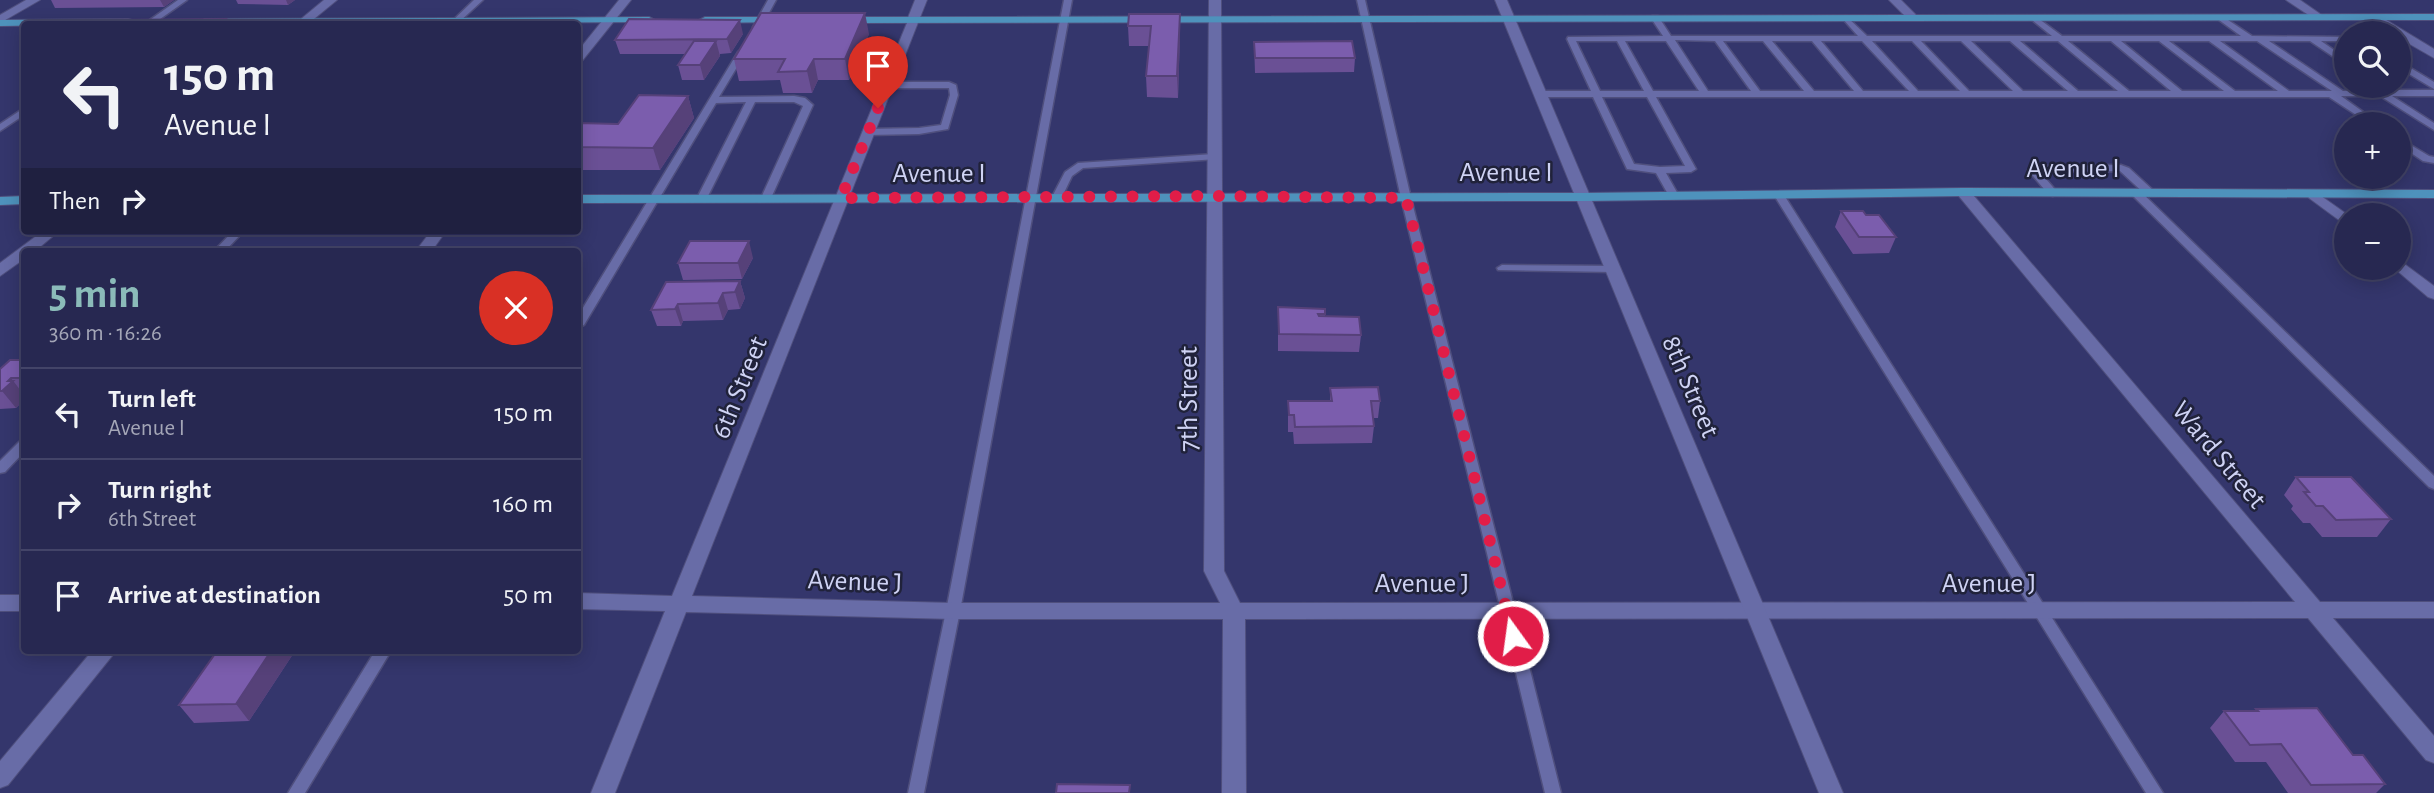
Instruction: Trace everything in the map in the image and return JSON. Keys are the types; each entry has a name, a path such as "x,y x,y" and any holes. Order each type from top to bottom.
{"main road":[{"path":"830,20 2434,17"},
{"path":"557,21 663,20"},
{"path":"691,20 789,20"},
{"path":"0,22 21,22"},
{"name":"Avenue I","path":"581,199 1214,196 1406,198 1963,192 2434,194"},
{"path":"0,201 21,200"}],"street":[{"path":"0,22 34,0"},
{"path":"305,21 331,0"},
{"path":"581,54 625,0"},
{"name":"6th Street","path":"603,793 921,0"},
{"name":"7th Street","path":"1215,0 1214,571 1234,611 1234,793"},
{"name":"8th Street","path":"1501,0 1831,793"},
{"path":"1895,0 1913,18"},
{"path":"2292,0 2320,18"},
{"path":"2374,17 2434,54"},
{"name":"Ward Street","path":"1963,192 2434,752"},
{"path":"2314,195 2334,211"},
{"path":"30,248 47,235"},
{"path":"0,271 21,255"},
{"path":"2411,275 2434,294"},
{"name":"Avenue J","path":"581,601 953,611 2434,610"},
{"path":"0,603 21,603"},
{"path":"0,778 103,654"}],"lane":[{"path":"153,21 183,0"},
{"path":"457,21 479,0"},
{"path":"754,31 772,0"},
{"path":"916,793 1069,0"},
{"path":"1361,0 1406,198 1553,793"},
{"path":"1654,18 1705,94"},
{"path":"1846,18 1916,94"},
{"path":"2035,18 2127,93"},
{"path":"2222,18 2334,92"},
{"path":"1619,38 1691,169 1660,170 1630,167 1571,39 1619,38 2334,39"},
{"path":"1717,38 1758,94"},
{"path":"1765,38 1811,94"},
{"path":"1814,38 1861,94"},
{"path":"1914,38 1967,94"},
{"path":"1963,38 2021,94"},
{"path":"2012,38 2076,94"},
{"path":"2112,38 2180,94"},
{"path":"2160,38 2234,94"},
{"path":"2210,38 2286,93"},
{"path":"2311,38 2334,54"},
{"path":"581,319 747,43"},
{"path":"2411,72 2434,86"},
{"path":"868,132 919,131 945,127 954,95 953,87 887,85"},
{"path":"2411,91 2434,93"},
{"path":"1540,94 2334,93"},
{"path":"2342,98 2361,112"},
{"path":"2394,98 2434,127"},
{"path":"702,198 752,99"},
{"path":"713,100 794,99 802,100 808,105 766,198"},
{"path":"0,128 21,113"},
{"path":"2411,149 2426,159 2434,160"},
{"path":"1057,197 1068,174 1081,165 1214,157"},
{"path":"2053,193 2033,170 2121,168 2151,194"},
{"path":"1660,170 1674,196"},
{"path":"2136,193 2434,484"},
{"path":"1779,195 2155,793"},
{"path":"222,248 235,235"},
{"path":"1502,268 1613,269"},
{"path":"0,469 21,448"},
{"path":"296,793 381,654"}],"building":[{"path":"761,13 865,13 845,59 814,59 807,71 778,72 785,59 734,59"},
{"path":"1129,14 1180,14 1177,76 1146,76 1151,26 1128,26"},
{"path":"225,19 107,21 109,20"},
{"path":"629,19 740,20 727,39 615,40"},
{"path":"694,41 716,41 700,65 678,65"},
{"path":"1352,41 1355,58 1255,58 1254,42"},
{"path":"639,95 688,96 653,148 581,147 581,123 618,124"},
{"path":"1841,211 1863,211 1866,215 1879,215 1896,237 1859,237"},
{"path":"690,241 749,241 738,263 678,263"},
{"path":"740,281 735,292 723,293 718,303 678,304 675,309 651,310 666,282"},
{"path":"1278,307 1325,309 1325,314 1318,314 1319,316 1359,317 1361,335 1279,334"},
{"path":"10,360 21,360 21,378 11,378 8,381 13,381 0,391 0,369"},
{"path":"1378,387 1380,401 1371,401 1374,426 1295,427 1294,415 1289,415 1288,401 1332,401 1330,388"},
{"path":"2296,477 2351,477 2391,519 2336,520 2323,506 2316,506 2304,492 2309,492"},
{"path":"215,654 269,654 236,704 179,705"},
{"path":"2317,708 2353,755 2363,755 2385,784 2311,785 2281,744 2250,745 2224,711"},
{"path":"1057,784 1130,785 1129,793 1056,793"}],"route":[{"path":"878,108 841,198 1406,198 1513,636"}]}
